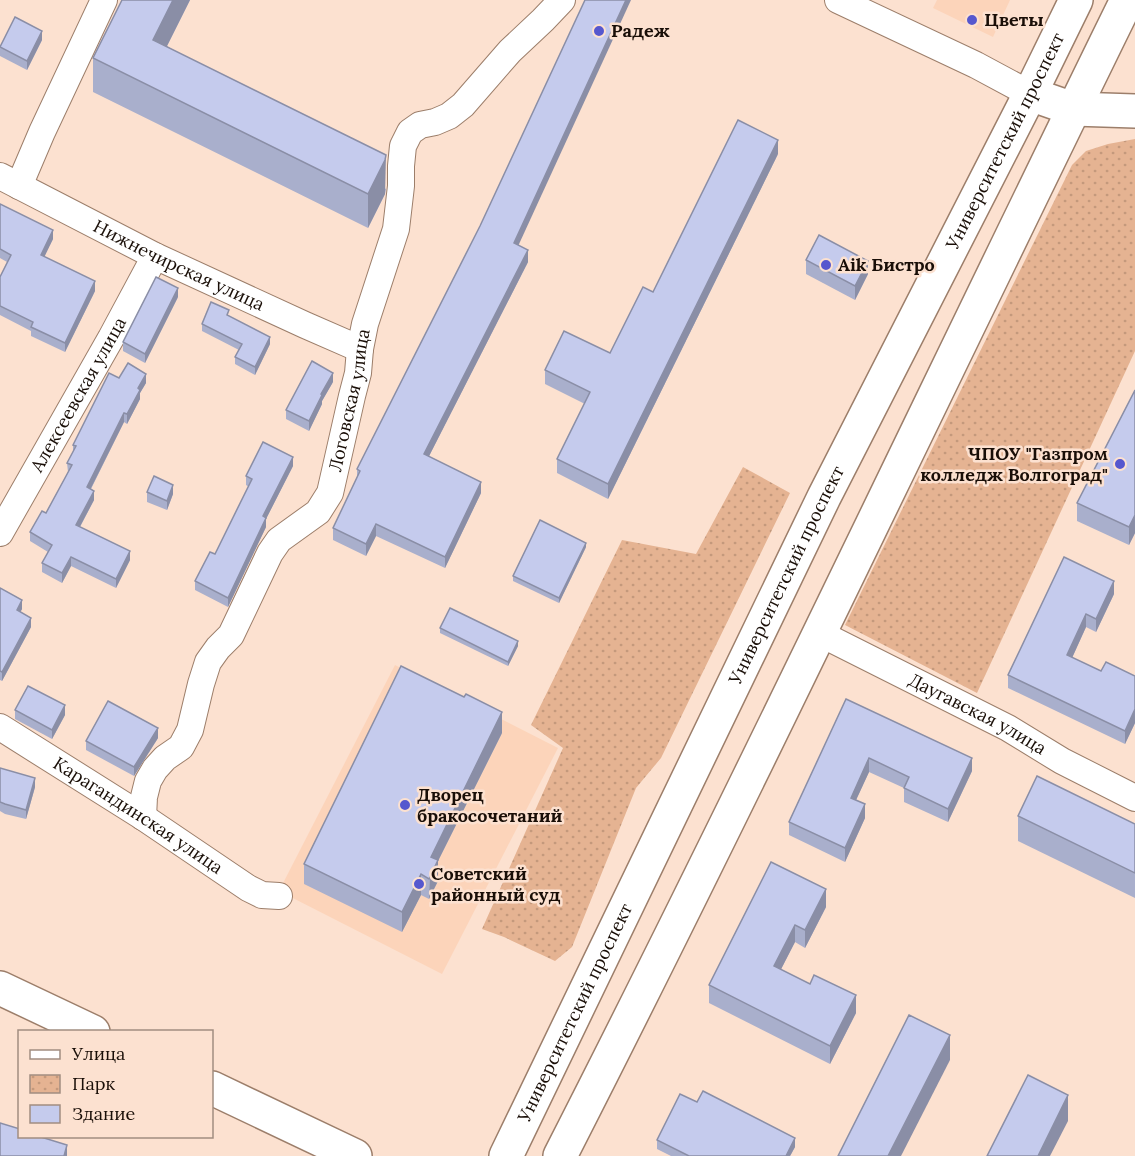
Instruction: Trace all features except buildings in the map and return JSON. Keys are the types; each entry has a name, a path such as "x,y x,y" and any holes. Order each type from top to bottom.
{"main road":[{"name":"Университетский проспект","path":"506,1156 824,497 1076,0"},
{"path":"560,1156 819,633 1126,0"},
{"path":"1030,94 1073,109 1135,111"},
{"path":"0,988 89,1030"},
{"path":"213,1088 355,1156"}],"street":[{"path":"10,181 42,132 104,0"},
{"name":"Логовская улица","path":"143,817 148,781 165,758 181,747 190,730 208,662 231,635 270,553 279,540 318,512 330,494 358,373 365,324 396,229 401,186 400,166 403,146 410,132 420,125 448,116 463,105 510,51 562,0"},
{"path":"838,0 875,7 1030,94"},
{"name":"Нижнечирская улица","path":"10,181 155,256 360,349"},
{"name":"Алексеевская улица","path":"2,524 111,338 155,256"},
{"name":"Даугавская улица","path":"819,633 1008,728 1062,761 1135,798"},
{"name":"Карагандинская улица","path":"0,726 143,817 248,888 262,895 279,896"}],"shaded area":[{"path":"937,0 1010,0 993,37 933,8"},
{"path":"395,665 558,748 442,974 279,891"}],"green space":[{"path":"1135,139 1135,351 977,693 845,625 1072,165 1086,151"},
{"path":"743,467 790,493 661,758 636,788 572,947 555,961 482,929 563,748 531,725 622,540 696,554"}],"place":[{"name":"Цветы","path":"972,20"},
{"name":"Радеж","path":"599,31"},
{"name":"Aik Бистро","path":"826,265"},
{"name":"ЧПОУ \"Газпром колледж Волгоград\"","path":"1120,464"},
{"name":"Дворец бракосочетаний","path":"405,805"},
{"name":"Советский районный суд","path":"419,884"}]}
